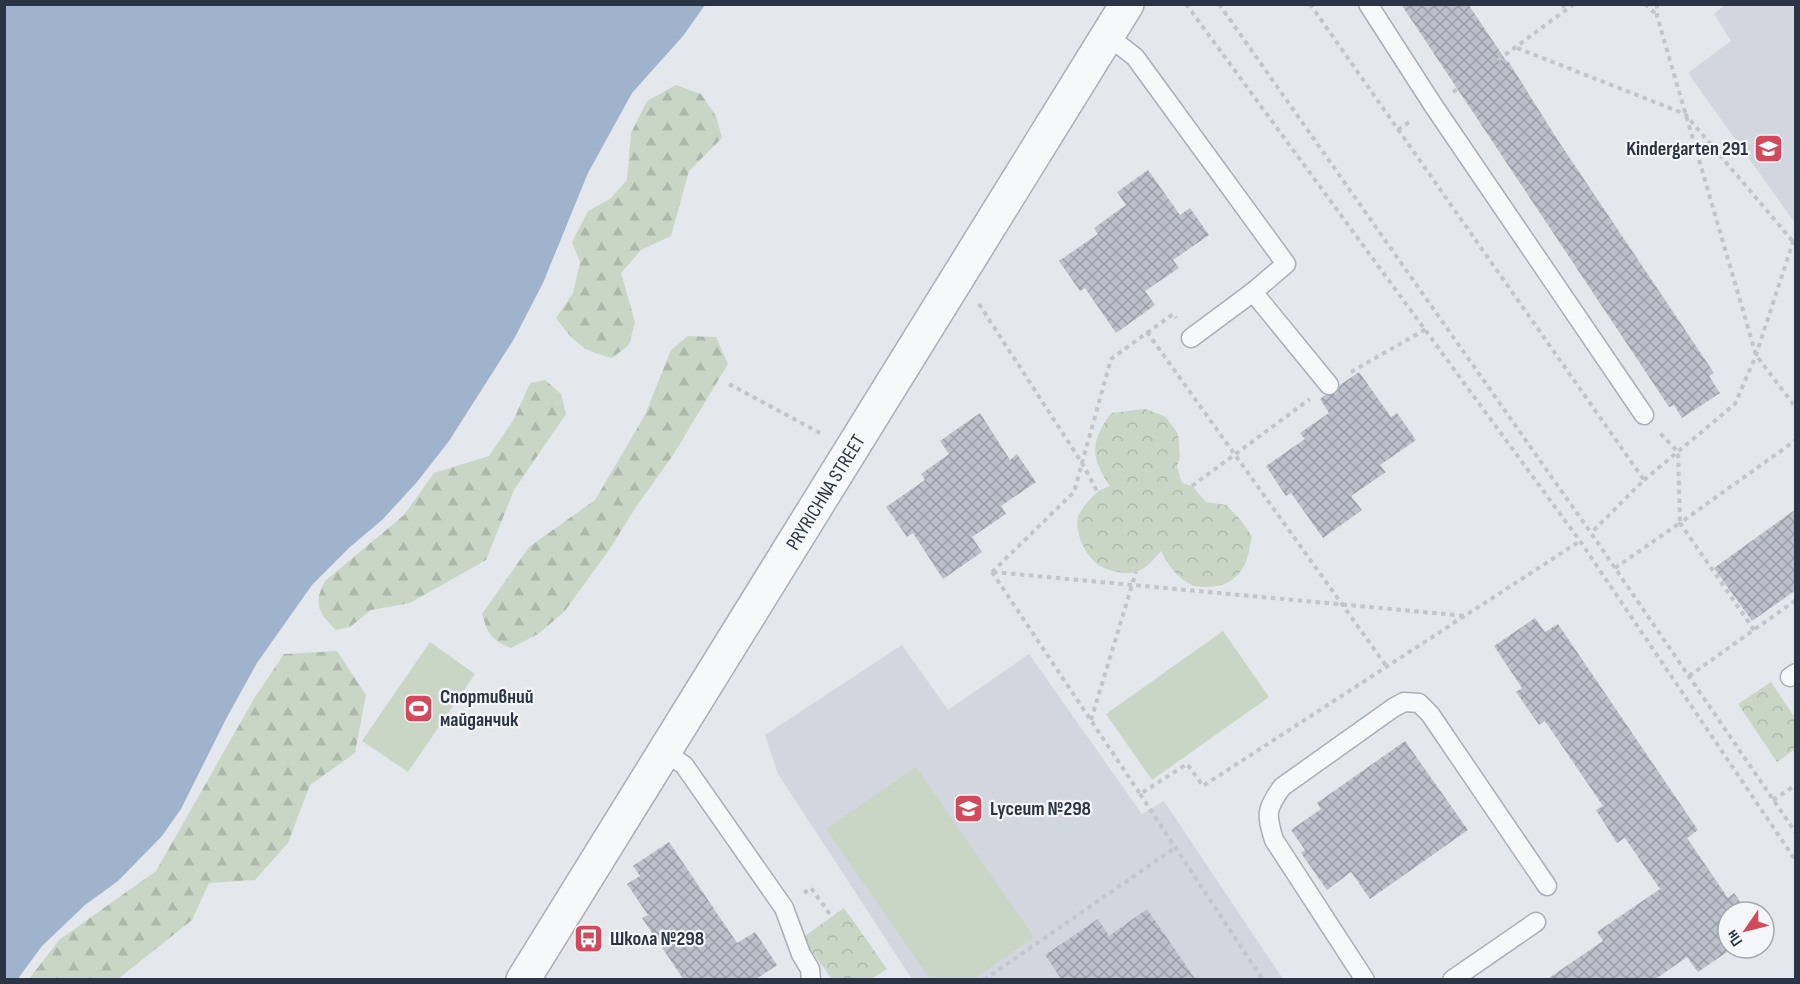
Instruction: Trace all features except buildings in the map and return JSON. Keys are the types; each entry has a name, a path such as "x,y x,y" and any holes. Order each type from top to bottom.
{"street":[{"name":"PRYRICHNA STREET","path":"523,980 1127,4"}],"lane":[{"path":"1368,4 1440,115 1644,416"},
{"path":"1108,36 1135,57 1286,264 1253,292 1191,338"},
{"path":"1253,292 1329,385"},
{"path":"1365,980 1274,840 1268,820 1271,802 1282,787 1398,705 1404,702 1419,703 1430,714 1547,886"},
{"path":"664,752 684,765 784,908 801,954 810,969 811,980"},
{"path":"1452,980 1536,922"}],"path":[{"path":"1186,4 1580,541 1796,861"},
{"path":"1219,4 1591,533 1796,834"},
{"path":"1310,4 1644,480"},
{"path":"1562,4 1566,10"},
{"path":"1498,60 1574,4"},
{"path":"1645,4 1657,16"},
{"path":"1657,4 1657,16 1756,355 1796,408"},
{"path":"1517,48 1685,114 1795,242 1756,355 1734,404 1644,480 1591,533"},
{"path":"976,300 1097,491"},
{"path":"992,572 1074,492 1111,359 1173,314 1191,338"},
{"path":"1192,486 1329,385 1426,330"},
{"path":"1147,332 1388,667"},
{"path":"729,384 820,433"},
{"path":"1644,416 1678,452 1680,523 1754,630"},
{"path":"1615,568 1796,440"},
{"path":"1140,794 1187,764 1203,786 1580,541"},
{"path":"992,572 1466,616"},
{"path":"992,572 1263,980"},
{"path":"1091,721 1136,572"},
{"path":"1688,676 1796,600"},
{"path":"1773,800 1796,785"},
{"path":"984,980 1176,847"}],"shaded area":[{"name":"Kindergarten 291","path":"1725,5 1795,5 1795,223 1688,73 1731,41 1714,14"},
{"name":"Lyceum №298","path":"902,645 948,710 1029,654 1142,814 1164,801 1283,979 912,979 778,774 765,735"}],"green space":[{"path":"676,85 701,94 716,116 722,138 689,171 671,236 641,250 621,273 635,322 629,345 612,358 593,352 580,344 568,334 556,318 573,293 580,262 572,242 588,211 610,199 627,180 631,133 647,101"},
{"path":"688,336 716,337 728,364 673,455 564,612 538,634 511,648 499,642 486,627 482,614 529,547 595,500 645,415 671,350"},
{"path":"545,380 561,394 566,414 514,490 486,560 410,603 371,610 350,627 336,630 319,608 319,596 325,581 404,515 434,473 489,456 514,419 530,383"},
{"path":"1145,409 1166,417 1178,434 1180,456 1177,467 1182,483 1192,486 1206,502 1226,505 1252,536 1248,557 1243,568 1234,579 1226,583 1206,587 1189,583 1176,574 1161,551 1147,566 1136,572 1113,571 1095,562 1083,544 1078,530 1078,517 1093,496 1110,486 1096,458 1096,441 1099,433 1111,413"},
{"path":"1223,631 1269,697 1152,780 1106,714"},
{"name":"Спортивний майданчик","path":"430,642 475,674 408,772 362,741"},
{"path":"337,651 366,695 355,753 310,785 288,843 255,880 209,883 192,920 118,979 29,979 59,940 156,871 255,697 284,654"},
{"path":"1771,682 1795,718 1795,749 1777,762 1738,704"},
{"path":"916,767 1034,937 974,979 930,979 826,829"},
{"path":"844,908 887,969 871,979 832,979 802,938"}],"water":[{"path":"5,4 705,5 683,36 632,93 588,173 543,283 514,339 449,441 417,482 382,520 350,547 312,585 257,663 181,809 162,836 118,881 85,905 42,946 17,980 4,979"}],"place":[{"name":"Kindergarten 291","path":"1769,148"},
{"name":"Спортивний майданчик","path":"419,708"},
{"name":"Lyceum №298","path":"969,808"},
{"name":"Школа №298","path":"589,938"}]}
